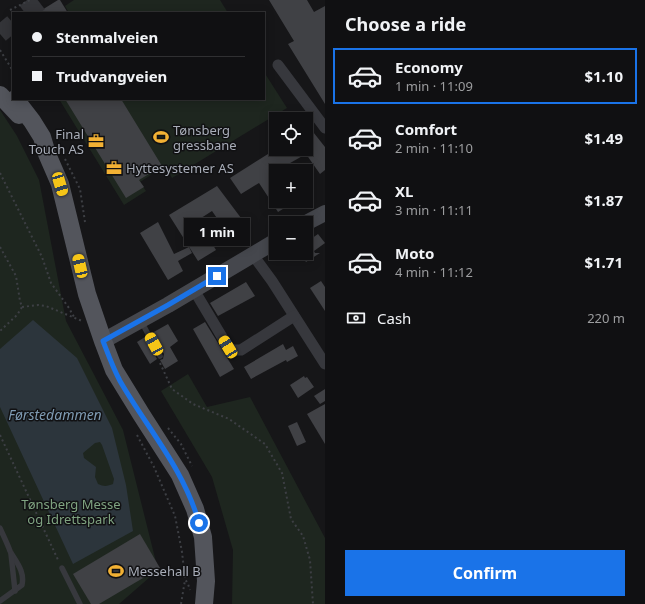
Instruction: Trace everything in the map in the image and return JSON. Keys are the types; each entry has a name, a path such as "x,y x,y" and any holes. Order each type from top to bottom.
{"main road":[{"path":"0,84 12,96"},
{"path":"0,95 19,115 47,154"},
{"path":"15,100 42,137 47,154 64,196 87,294 103,341 120,380 180,475 195,509 203,537 206,581 198,600"},
{"path":"313,219 325,213"},
{"path":"103,341 194,290 269,245"}],"street":[{"path":"278,65 325,128"},
{"path":"253,255 325,364"},
{"path":"194,290 228,347 233,350 241,350 294,316"}],"lane":[{"path":"140,321 160,356"},
{"path":"0,528 11,553 18,562 23,581 22,585 0,601"},
{"path":"11,553 15,591"},
{"path":"62,568 80,604"}],"path":[{"path":"10,10 30,0"},
{"path":"0,50 12,69"},
{"path":"0,173 42,257 51,283 74,317"},
{"path":"0,247 16,276 22,307"},
{"path":"0,330 17,315 22,307 38,304 85,322 82,316"},
{"path":"160,356 159,360 172,389 193,404 229,419 265,444 282,473 291,519 302,536 310,560 313,604"},
{"path":"0,434 62,568"},
{"path":"136,434 154,467 175,516 182,552 185,580 181,604"},
{"path":"185,580 198,600"}],"green space":[{"path":"74,0 220,0 227,12 68,12 65,6"},
{"name":"Tønsberg gressbane","path":"265,74 287,108 280,112 269,112 269,119 172,178 165,166 140,182 146,191 124,205 60,100 265,100"},
{"name":"Tønsberg Messe og Idrettspark","path":"0,110 17,136 39,180 66,321 123,430 158,570 119,604 0,604"},
{"path":"188,374 207,407 250,397 325,538 325,604 232,604 233,550 212,477 161,391"}],"water":[{"name":"Førstedammen","path":"33,320 77,358 112,428 126,485 133,531 73,564 0,407 0,349","holes":["100,442 114,479 113,484 108,486 98,484 95,477 96,467 84,458 83,453 95,443"]}],"building":[{"path":"60,0 67,12 39,12"},
{"path":"269,0 307,0 314,12 325,6 325,104 288,44 294,41"},
{"path":"66,100 122,100 162,166 139,180 144,187 126,198"},
{"path":"313,132 325,147 325,170 320,174 307,156 313,156"},
{"path":"269,153 269,156 302,156 288,164 269,164 269,198 259,183 241,194 230,178"},
{"path":"217,186 247,226 246,228 249,233 235,241 212,211 198,220 216,250 198,261 169,215"},
{"path":"275,208 285,208 278,212"},
{"path":"158,222 174,254 189,247 192,253 178,261 183,271 168,280 140,233"},
{"path":"318,234 325,243 314,251 315,253 320,253 313,258 313,238"},
{"path":"321,281 325,287 325,311 310,288"},
{"path":"246,282 255,296 218,316 210,303"},
{"path":"205,322 234,369 220,377 193,329"},
{"path":"168,324 178,341 170,347 178,361 165,369 160,360 163,359 164,354 152,333"},
{"path":"145,337 157,359 150,364 137,342"},
{"path":"283,344 286,350 293,346 298,356 287,362 286,360 251,379 244,367"},
{"path":"304,376 305,378 307,377 314,387 298,398 290,385"},
{"path":"325,389 325,401 320,404 314,396"},
{"path":"325,404 325,444 307,414"},
{"path":"297,422 306,442 297,446 288,426"},
{"name":"Messehall B","path":"140,534 160,568 99,604 91,604 73,574"}],"tunnel":[{"path":"26,12 42,0"},
{"path":"0,34 12,24"}],"place":[{"name":"Tønsberg gressbane","path":"161,137"},
{"name":"Final Touch AS","path":"96,141"},
{"name":"Hyttesystemer AS","path":"114,168"},
{"name":"Messehall B","path":"116,571"}],"route":[{"path":"199,523 195,509 180,475 114,370 103,341 217,276"}]}
